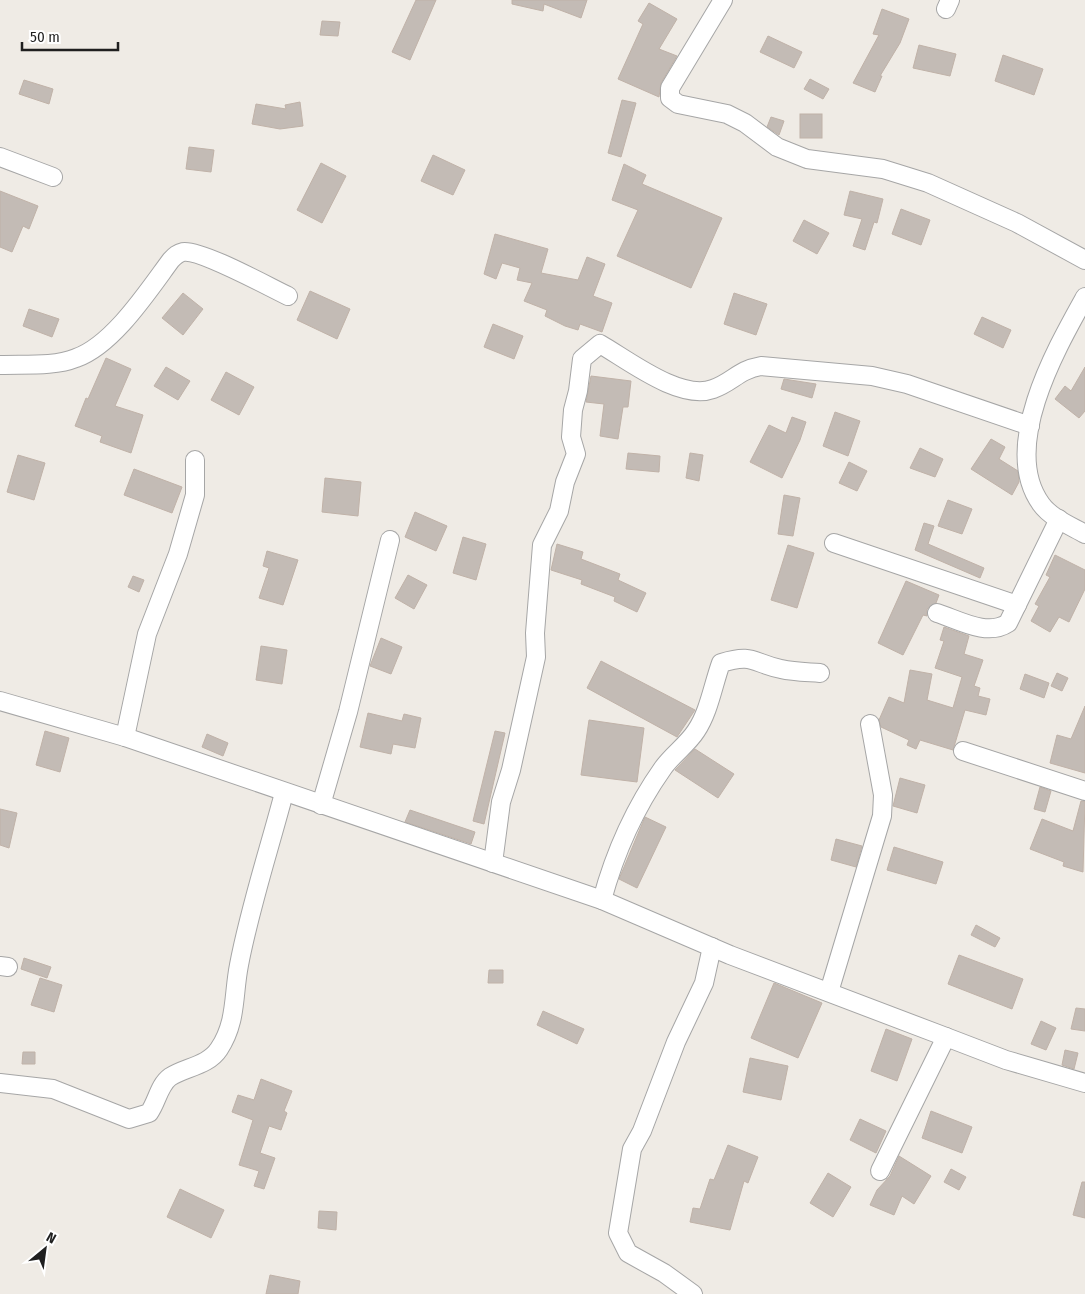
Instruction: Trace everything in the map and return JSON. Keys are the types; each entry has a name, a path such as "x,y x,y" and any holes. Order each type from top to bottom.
{"street":[{"path":"723,0 670,88 670,98 678,104 727,114 745,122 777,147 807,159 883,169 928,182 1017,223 1085,260"},
{"path":"0,157 53,177"},
{"path":"0,365 58,362 74,359 90,352 131,314 171,260 177,254 185,251 204,257 288,296"},
{"path":"1085,297 1053,355 1030,426 1026,449 1031,486 1042,505 1060,519 1085,534"},
{"path":"493,863 501,802 511,770 536,657 535,633 542,545 559,511 565,482 576,454 571,437 572,410 578,391 582,359 600,344 666,382 691,391 710,390 725,384 746,368 761,366 872,376 907,384 1030,426"},
{"path":"125,737 147,634 178,554 195,495 196,460"},
{"path":"937,613 988,630 999,629 1008,623 1060,519"},
{"path":"321,805 360,666 390,540"},
{"path":"834,543 1017,605"},
{"path":"602,900 615,856 626,830 663,768 677,750 696,732 721,663 740,658 758,660 779,669 820,673"},
{"path":"0,701 125,737 284,793 602,900 712,947 1006,1060 1085,1083"},
{"path":"829,992 882,816 883,795 870,724"},
{"path":"963,751 1085,791"},
{"path":"0,1083 52,1089 129,1119 149,1113 162,1087 169,1078 206,1062 218,1051 230,1028 236,1004 238,967 284,793"},
{"path":"693,1294 664,1273 628,1253 618,1233 632,1150 642,1131 676,1042 704,983 712,947"},
{"path":"880,1170 946,1037"}],"building":[{"path":"416,0 436,0 410,60 392,52"},
{"path":"512,0 587,0 581,18 544,4 543,11 512,4"},
{"path":"649,3 677,19 659,49 677,56 661,83 659,97 618,79 643,24 638,21"},
{"path":"882,9 909,19 900,43 880,76 882,76 875,92 853,83 879,35 873,34"},
{"path":"322,21 340,22 338,36 320,35"},
{"path":"768,36 802,52 794,68 760,52"},
{"path":"919,45 956,54 950,76 913,68"},
{"path":"1003,55 1043,69 1034,95 995,81"},
{"path":"810,79 829,89 823,99 804,89"},
{"path":"24,80 53,89 49,104 19,94"},
{"path":"622,100 636,103 621,157 608,153"},
{"path":"300,102 303,126 280,129 252,124 256,104 286,109 285,105"},
{"path":"800,114 822,114 822,138 800,138"},
{"path":"771,117 784,121 779,135 767,127"},
{"path":"189,147 214,150 211,172 186,169"},
{"path":"433,155 465,170 453,195 421,181"},
{"path":"321,163 346,176 322,223 297,210"},
{"path":"624,164 646,175 642,184 722,218 691,288 617,256 638,210 612,200"},
{"path":"0,191 38,206 29,229 23,226 12,252 0,247"},
{"path":"850,191 883,199 877,223 874,222 865,250 853,246 862,219 844,215"},
{"path":"901,209 930,220 921,245 892,234"},
{"path":"804,220 829,233 817,254 793,241"},
{"path":"495,234 548,249 541,273 578,280 587,257 605,264 593,296 612,303 602,332 580,324 578,330 565,326 545,316 547,310 524,301 532,283 517,280 520,268 502,263 496,279 484,274"},
{"path":"310,291 350,309 337,339 297,320"},
{"path":"183,293 203,309 183,335 162,318"},
{"path":"734,293 767,304 756,335 724,324"},
{"path":"29,309 59,319 52,337 23,326"},
{"path":"982,317 1011,330 1003,348 974,334"},
{"path":"493,324 523,336 514,359 484,347"},
{"path":"106,358 131,369 115,406 143,415 131,453 100,442 102,436 75,426 86,398 88,399"},
{"path":"166,367 190,381 178,400 154,386"},
{"path":"1085,367 1085,411 1079,418 1055,399 1065,386 1071,391"},
{"path":"226,372 254,387 239,415 211,400"},
{"path":"591,376 631,381 628,407 623,407 618,439 600,436 604,404 586,402"},
{"path":"784,379 816,384 812,398 781,389"},
{"path":"835,412 860,421 848,456 823,446"},
{"path":"792,417 806,422 800,440 782,478 750,462 769,425 786,433"},
{"path":"991,439 1005,447 999,459 1018,471 1019,482 1012,495 971,469"},
{"path":"920,448 943,459 935,477 910,468"},
{"path":"628,453 660,456 659,472 626,469"},
{"path":"690,453 703,455 699,481 686,478"},
{"path":"18,455 45,463 34,500 7,492"},
{"path":"849,462 867,471 857,491 839,483"},
{"path":"134,469 182,487 172,513 124,495"},
{"path":"325,478 361,482 358,516 322,512"},
{"path":"784,495 800,498 793,536 778,534"},
{"path":"948,500 972,509 962,534 938,526"},
{"path":"415,512 447,526 436,551 405,537"},
{"path":"924,523 934,526 928,544 984,568 980,578 915,550"},
{"path":"463,537 486,544 476,580 453,573"},
{"path":"557,544 583,552 581,559 620,574 618,580 646,593 637,612 614,601 615,597 581,584 582,580 551,570"},
{"path":"788,545 814,553 797,608 771,600"},
{"path":"267,551 298,560 283,605 259,598 269,568 263,566"},
{"path":"1055,555 1085,570 1085,589 1069,622 1059,617 1050,632 1031,621 1039,606 1035,604 1050,577 1046,575"},
{"path":"408,575 427,585 414,609 395,598"},
{"path":"133,576 144,580 139,592 128,587"},
{"path":"906,581 939,595 936,603 927,609 927,616 923,615 903,655 878,643"},
{"path":"944,627 969,636 964,654 983,660 974,686 980,688 978,696 990,699 986,715 965,710 953,750 920,740 916,749 907,745 909,740 881,727 879,720 889,697 904,703 910,670 932,674 927,700 953,708 962,677 935,668 944,641 940,640"},
{"path":"381,638 402,647 391,674 370,666"},
{"path":"261,646 287,650 282,684 256,680"},
{"path":"601,661 695,710 677,737 587,688"},
{"path":"1057,673 1068,678 1062,691 1051,686"},
{"path":"1025,674 1049,683 1044,698 1020,689"},
{"path":"1085,706 1085,773 1050,763 1057,735 1071,739"},
{"path":"368,713 402,721 404,714 421,718 415,748 393,744 391,754 360,747"},
{"path":"589,720 644,728 637,782 581,775"},
{"path":"45,731 69,738 60,772 36,765"},
{"path":"495,731 505,733 484,824 473,821"},
{"path":"207,734 228,743 223,756 202,747"},
{"path":"695,749 734,774 718,798 675,770"},
{"path":"900,778 925,785 917,813 893,806"},
{"path":"1040,787 1051,791 1045,812 1034,809"},
{"path":"1081,801 1085,801 1083,872 1063,866 1064,862 1030,849 1042,819 1073,831"},
{"path":"0,809 17,813 9,848 0,845"},
{"path":"410,810 475,832 471,844 405,822"},
{"path":"645,817 666,827 637,888 619,879"},
{"path":"836,839 862,846 856,867 831,860"},
{"path":"894,847 943,862 936,884 887,870"},
{"path":"976,925 1000,938 995,947 971,935"},
{"path":"959,955 1023,979 1012,1009 948,984"},
{"path":"24,958 51,967 47,978 21,969"},
{"path":"489,970 503,970 503,983 488,983"},
{"path":"40,978 62,985 54,1012 31,1005"},
{"path":"774,983 822,1003 798,1058 751,1038"},
{"path":"1076,1008 1085,1009 1085,1031 1071,1029"},
{"path":"543,1011 584,1029 577,1044 537,1025"},
{"path":"1041,1021 1056,1028 1046,1050 1031,1044"},
{"path":"886,1029 912,1039 897,1081 871,1071"},
{"path":"1065,1050 1078,1053 1074,1069 1062,1065"},
{"path":"23,1052 35,1052 35,1064 22,1064"},
{"path":"750,1058 788,1066 781,1100 743,1092"},
{"path":"261,1079 292,1091 284,1111 287,1113 281,1130 269,1126 260,1153 275,1158 264,1189 254,1186 259,1171 239,1165 253,1120 232,1112 238,1095 254,1100"},
{"path":"931,1111 972,1127 962,1153 922,1138"},
{"path":"860,1119 886,1131 876,1153 850,1140"},
{"path":"728,1145 758,1157 748,1183 744,1181 730,1230 690,1222 693,1208 700,1209 710,1179 714,1180"},
{"path":"899,1156 931,1176 914,1204 902,1196 894,1215 870,1205 877,1190 890,1176"},
{"path":"951,1169 966,1177 959,1190 944,1182"},
{"path":"828,1173 851,1187 833,1217 810,1203"},
{"path":"1082,1182 1085,1182 1085,1218 1073,1215"},
{"path":"180,1189 224,1210 211,1238 167,1217"},
{"path":"319,1211 337,1212 336,1230 318,1228"},
{"path":"270,1275 300,1281 298,1294 266,1294"}]}
